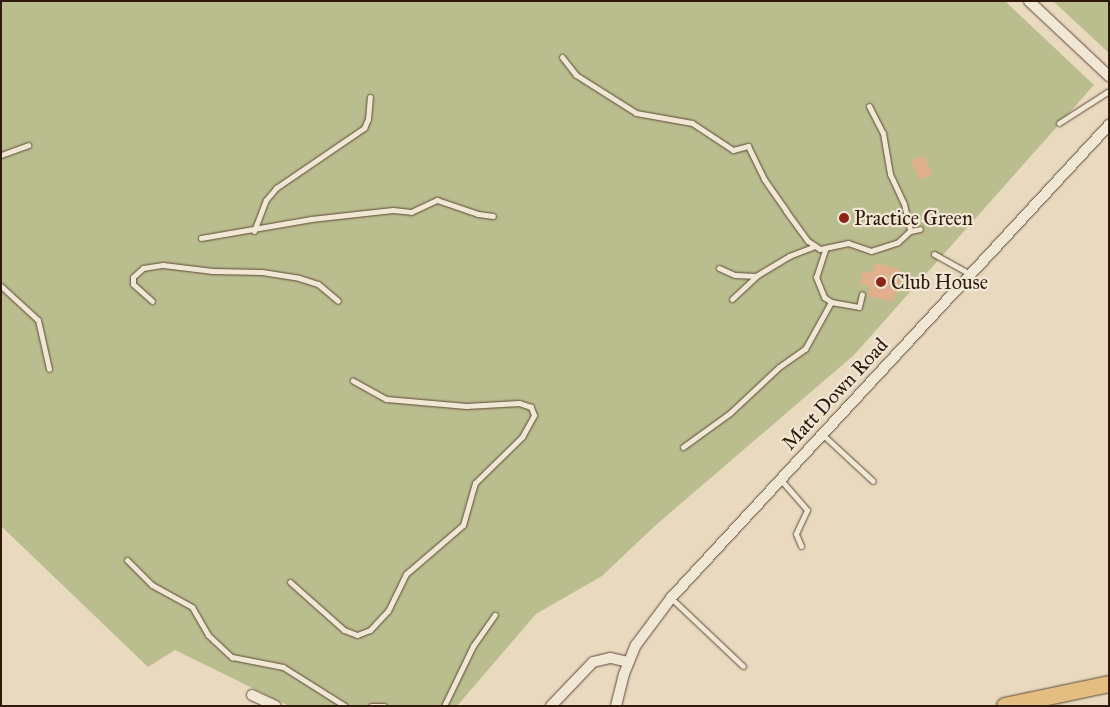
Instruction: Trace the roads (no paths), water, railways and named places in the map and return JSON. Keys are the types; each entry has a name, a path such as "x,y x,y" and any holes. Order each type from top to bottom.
{"highway":[{"path":"1005,706 1109,684"}],"street":[{"path":"1029,1 1109,76"},
{"name":"Matt Down Road","path":"616,706 629,662 649,626 671,598 1109,125"},
{"path":"551,706 593,662 611,658 629,662"},
{"path":"252,694 276,706"}],"lane":[{"path":"562,57 576,75 636,113 692,124 733,150 748,146 764,179 815,246 825,250 848,243 871,250 898,242 910,231 920,229"},
{"path":"1059,124 1109,91"},
{"path":"254,231 266,200 276,188 364,128 368,119 370,97"},
{"path":"870,106 883,133 890,174 904,204 910,231"},
{"path":"1,155 28,146"},
{"path":"201,238 254,231 317,218 393,210 411,212 437,200 478,214 492,216"},
{"path":"732,299 756,276 789,256 815,246"},
{"path":"825,250 816,277 819,290 831,302 860,307 862,294"},
{"path":"934,254 970,274"},
{"path":"152,301 133,284 133,277 143,268 163,265 213,271 262,272 299,278 318,284 338,300"},
{"path":"719,268 735,275 756,276"},
{"path":"1,286 38,320 49,369"},
{"path":"683,447 730,413 779,367 805,349 831,302"},
{"path":"290,582 344,630 357,635 370,630 388,611 406,574 462,525 475,483 522,437 534,415 531,407 519,403 466,406 386,399 353,381"},
{"path":"821,434 873,481"},
{"path":"780,479 807,510 796,534 802,546"},
{"path":"127,560 152,585 192,607 208,635 232,657 283,668 346,706"},
{"path":"671,598 743,666"},
{"path":"444,706 475,641 495,615"},
{"path":"371,706 384,706"}],"place":[{"name":"Practice Green","path":"844,218"},
{"name":"Club House","path":"881,282"}]}
